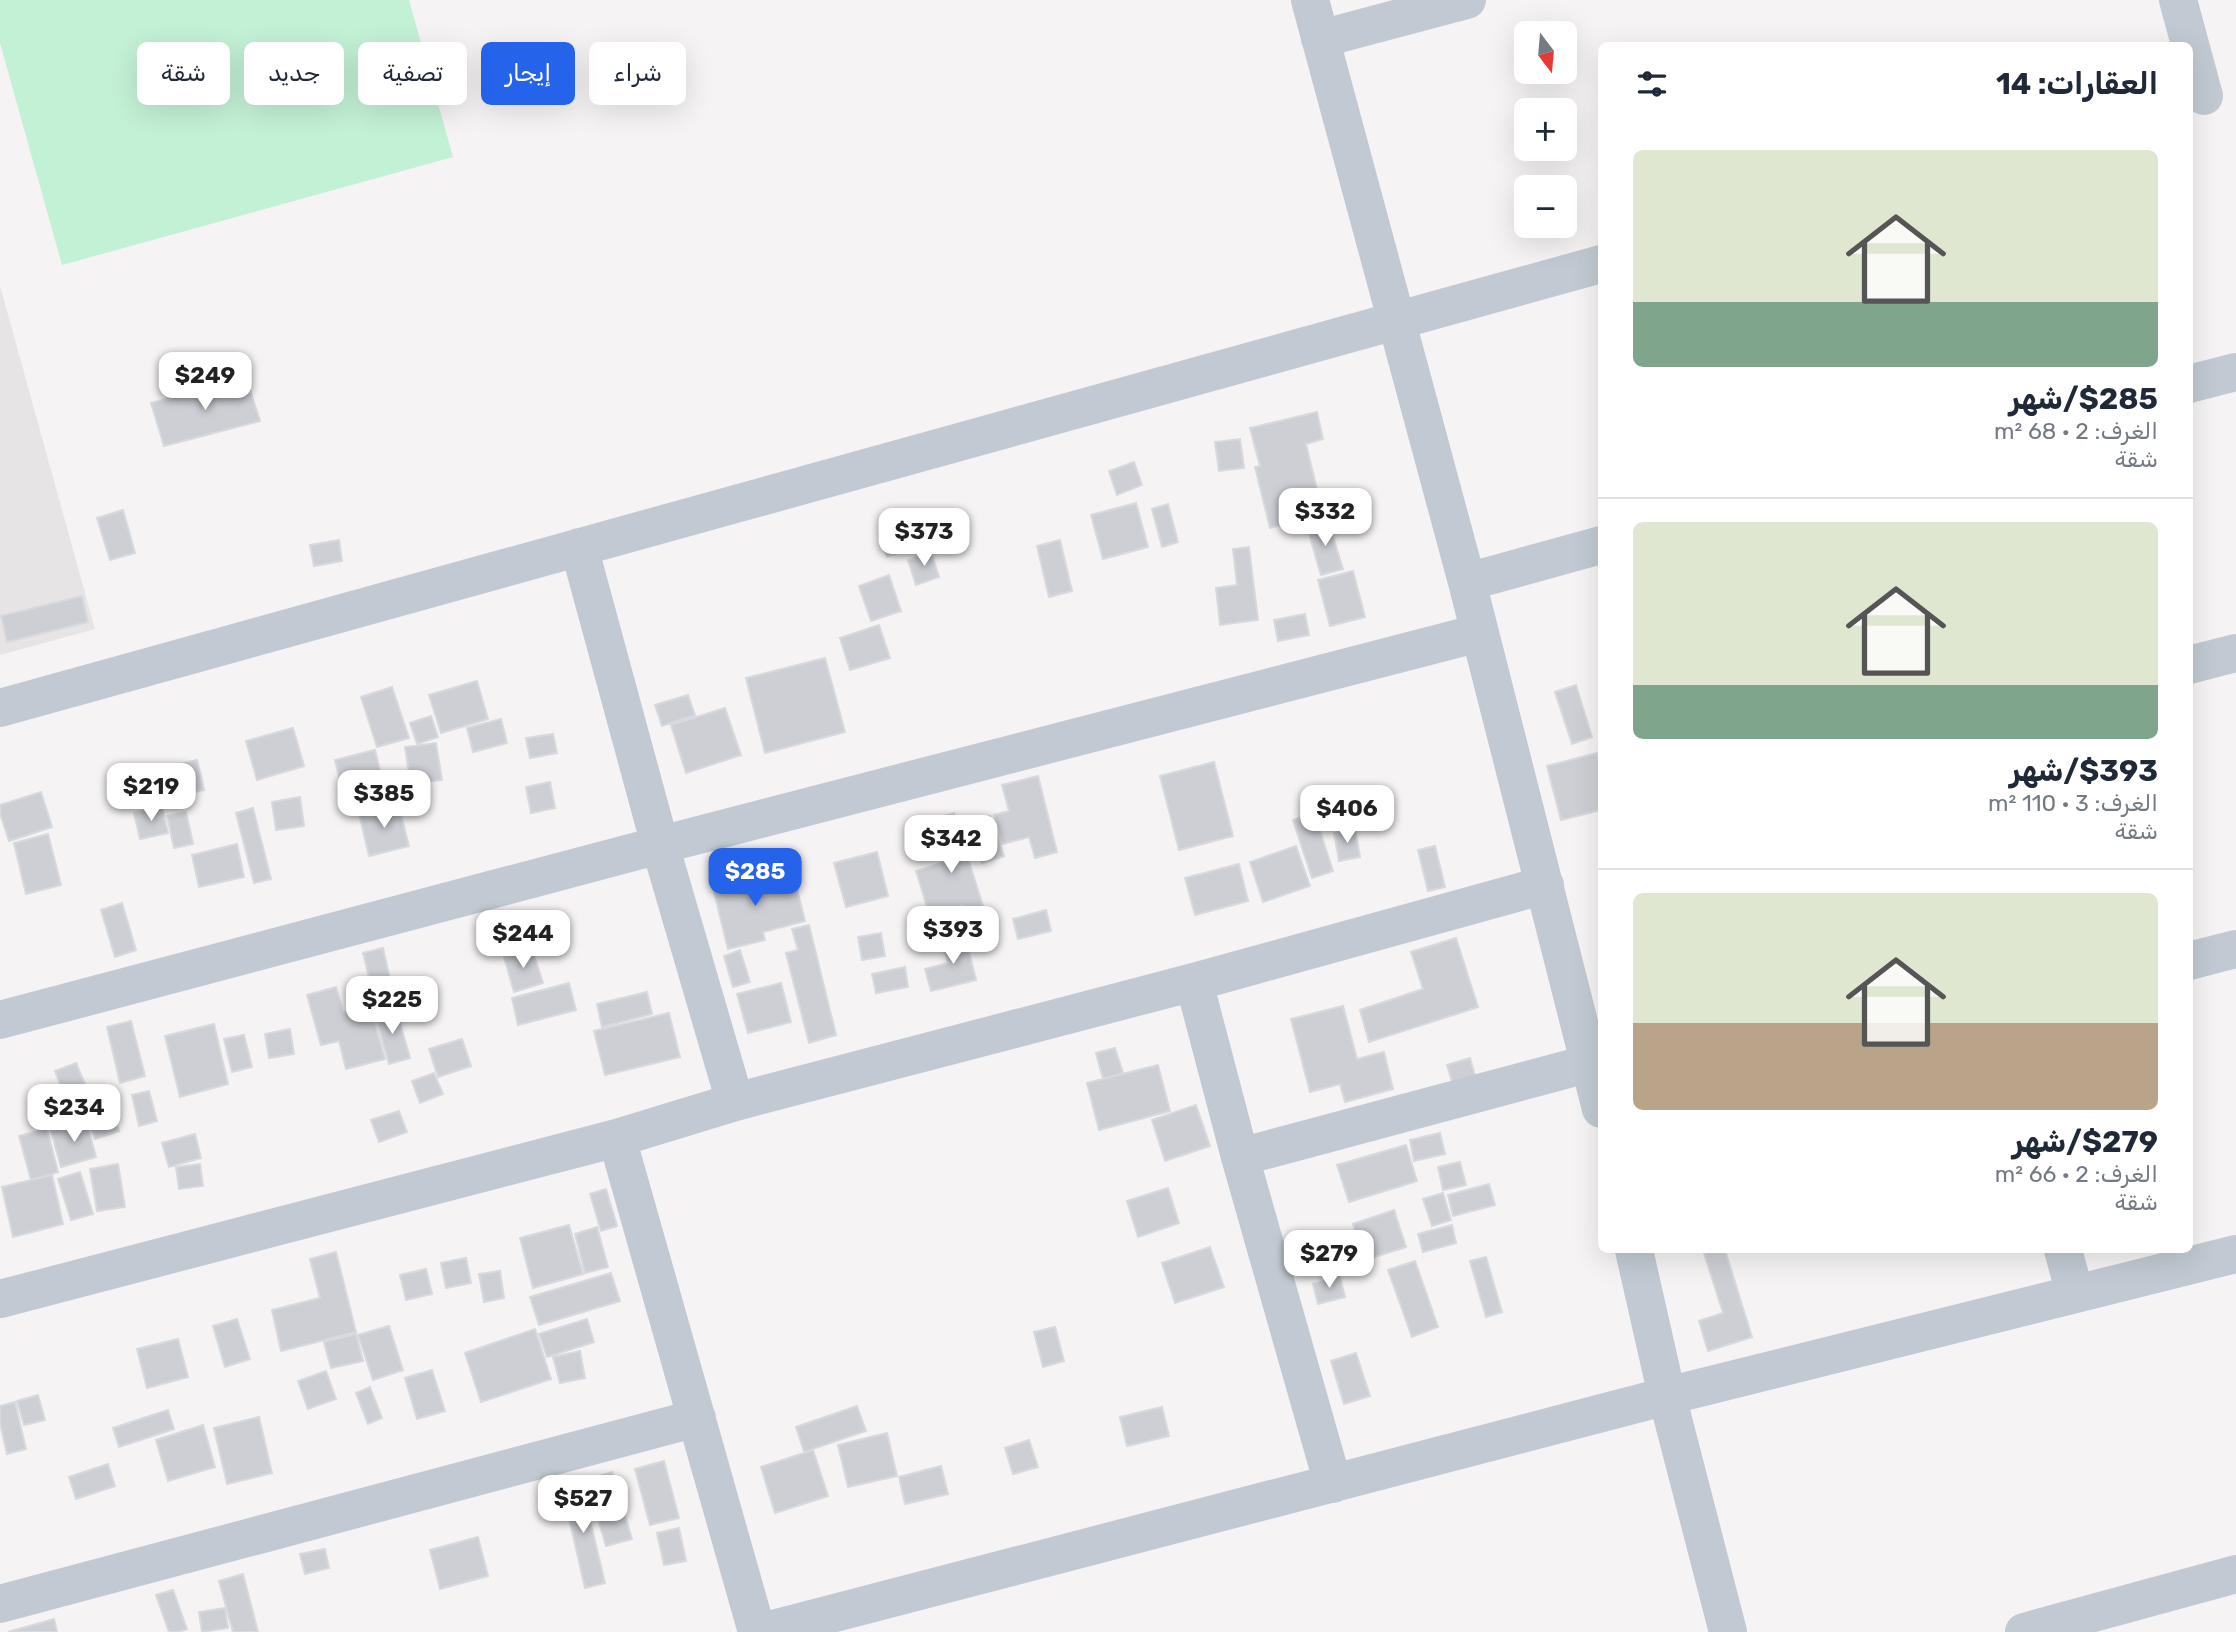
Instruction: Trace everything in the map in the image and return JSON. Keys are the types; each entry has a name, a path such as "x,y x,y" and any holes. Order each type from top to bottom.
{"street":[{"path":"1310,0 1467,582 1598,1095"},
{"path":"1320,39 1467,0"},
{"path":"2178,0 2192,42"},
{"path":"2193,44 2210,94"},
{"path":"0,708 1598,265"},
{"path":"2193,383 2236,372"},
{"path":"1467,582 1598,546"},
{"path":"579,547 660,845 735,1102"},
{"path":"0,1020 660,845 1479,633"},
{"path":"2193,664 2236,653"},
{"path":"0,1299 617,1138 735,1102 1194,982 1545,885"},
{"path":"2193,960 2236,949"},
{"path":"1194,982 1240,1157 1333,1484"},
{"path":"1240,1157 1591,1063"},
{"path":"617,1138 757,1632"},
{"path":"1635,1253 1667,1396 1728,1632"},
{"path":"2064,1253 2075,1294"},
{"path":"762,1632 862,1620 1333,1484 1667,1396 2236,1254"},
{"path":"0,1604 697,1418"},
{"path":"2024,1632 2141,1616 2236,1574"}],"shaded area":[{"path":"0,286 95,629 0,655"}],"green space":[{"path":"0,0 409,0 421,42 358,42 358,105 438,105 453,157 62,265 0,43"}],"building":[{"path":"246,377 260,421 164,446 151,403"},
{"path":"1317,412 1323,439 1306,444 1323,514 1270,528 1255,467 1260,466 1250,428"},
{"path":"1240,439 1244,468 1219,471 1215,442"},
{"path":"1134,462 1142,485 1117,495 1109,471"},
{"path":"1136,503 1148,547 1103,559 1091,515"},
{"path":"1168,504 1178,542 1162,547 1152,509"},
{"path":"123,510 135,553 110,560 97,518"},
{"path":"1328,521 1343,569 1321,575 1307,527"},
{"path":"899,528 907,550 887,557 879,535"},
{"path":"339,540 342,561 314,566 310,545"},
{"path":"1060,540 1072,591 1049,597 1037,546"},
{"path":"1249,547 1258,620 1220,625 1216,588 1237,585 1233,549"},
{"path":"931,552 939,577 916,585 908,560"},
{"path":"1353,571 1365,617 1330,626 1318,580"},
{"path":"889,575 901,611 871,621 859,586"},
{"path":"82,596 88,622 7,642 1,616"},
{"path":"1305,614 1309,635 1278,641 1274,620"},
{"path":"879,625 890,658 850,670 840,638"},
{"path":"825,658 845,732 765,753 746,678"},
{"path":"477,681 488,719 441,733 429,695"},
{"path":"1576,685 1592,737 1572,744 1555,692"},
{"path":"392,687 409,738 377,747 361,697"},
{"path":"688,695 695,715 662,726 655,705"},
{"path":"725,708 741,755 686,773 671,725"},
{"path":"431,716 438,737 417,744 410,723"},
{"path":"501,719 507,743 473,752 467,728"},
{"path":"293,728 304,766 257,780 246,741"},
{"path":"553,734 557,753 530,758 526,738"},
{"path":"436,743 442,780 411,784 405,747"},
{"path":"375,750 381,775 341,785 335,760"},
{"path":"1597,753 1598,811 1561,820 1547,766"},
{"path":"197,760 204,790 164,799 157,769"},
{"path":"1214,762 1233,836 1179,850 1160,776"},
{"path":"1038,776 1057,852 1035,858 1029,837 1002,844 994,815 1009,811 1002,785"},
{"path":"550,782 555,808 531,813 526,787"},
{"path":"41,792 52,827 9,841 0,805"},
{"path":"300,797 304,826 276,830 272,802"},
{"path":"398,803 409,846 369,856 359,813"},
{"path":"162,807 168,833 140,839 134,813"},
{"path":"253,808 271,879 254,883 236,813"},
{"path":"186,812 193,844 174,848 167,816"},
{"path":"1314,812 1333,871 1312,878 1293,820"},
{"path":"954,813 986,916 968,922 963,905 930,916 916,871 946,862 933,820"},
{"path":"990,816 1004,856 982,863 968,823"},
{"path":"1355,829 1360,857 1339,861 1334,833"},
{"path":"48,834 61,885 26,894 14,843"},
{"path":"237,844 244,877 199,887 192,855"},
{"path":"1296,846 1310,886 1263,902 1250,862"},
{"path":"1435,846 1445,887 1428,891 1418,850"},
{"path":"877,852 888,896 846,907 834,863"},
{"path":"1239,864 1248,901 1195,915 1185,878"},
{"path":"767,871 772,892 796,885 805,921 763,932 765,940 728,949 712,884"},
{"path":"122,903 136,950 115,957 101,910"},
{"path":"1046,910 1051,931 1018,939 1013,919"},
{"path":"809,925 836,1035 809,1043 786,953 798,950 792,929"},
{"path":"881,933 885,956 862,960 858,937"},
{"path":"965,935 976,980 931,991 925,969 948,963 942,940"},
{"path":"1456,938 1478,1007 1369,1042 1360,1010 1423,989 1411,952"},
{"path":"383,948 391,984 372,989 363,953"},
{"path":"532,948 543,983 514,992 504,957"},
{"path":"740,950 750,982 733,987 724,956"},
{"path":"905,967 908,987 876,993 872,974"},
{"path":"569,983 576,1010 518,1025 512,998"},
{"path":"781,983 791,1022 748,1033 737,994"},
{"path":"336,987 343,1012 370,1005 385,1059 346,1069 339,1041 321,1045 307,995"},
{"path":"647,992 652,1014 602,1027 597,1004"},
{"path":"1343,1006 1357,1059 1384,1052 1393,1089 1345,1102 1340,1084 1310,1092 1291,1019"},
{"path":"396,1009 410,1058 389,1064 375,1015"},
{"path":"669,1013 680,1057 605,1075 594,1031"},
{"path":"131,1021 145,1076 120,1083 107,1027"},
{"path":"214,1024 228,1084 180,1097 165,1036"},
{"path":"290,1029 294,1054 269,1058 265,1034"},
{"path":"244,1035 252,1067 232,1072 224,1039"},
{"path":"462,1039 471,1066 438,1077 429,1049"},
{"path":"1115,1048 1123,1073 1103,1079 1096,1053"},
{"path":"1470,1058 1482,1099 1459,1106 1447,1065"},
{"path":"76,1063 85,1084 63,1092 55,1071"},
{"path":"1158,1065 1170,1111 1099,1130 1087,1083"},
{"path":"434,1073 443,1094 420,1103 412,1081"},
{"path":"53,1089 65,1120 41,1129 29,1099"},
{"path":"149,1091 157,1121 139,1126 132,1095"},
{"path":"110,1104 119,1131 95,1139 86,1113"},
{"path":"1196,1105 1210,1146 1165,1161 1152,1120"},
{"path":"399,1111 407,1132 379,1142 371,1120"},
{"path":"86,1120 96,1157 61,1167 51,1131"},
{"path":"47,1129 58,1172 31,1180 19,1136"},
{"path":"1440,1133 1445,1154 1414,1161 1410,1140"},
{"path":"195,1134 201,1158 169,1167 162,1143"},
{"path":"1406,1145 1417,1181 1349,1202 1337,1165"},
{"path":"1460,1162 1466,1185 1443,1190 1438,1167"},
{"path":"118,1164 125,1207 97,1211 90,1169"},
{"path":"200,1164 203,1186 179,1189 176,1167"},
{"path":"80,1172 93,1214 71,1220 58,1179"},
{"path":"52,1175 63,1224 13,1237 2,1187"},
{"path":"1489,1184 1495,1205 1453,1216 1448,1195"},
{"path":"1168,1188 1179,1223 1138,1237 1127,1201"},
{"path":"606,1189 617,1226 601,1231 590,1194"},
{"path":"1443,1193 1451,1220 1432,1226 1423,1199"},
{"path":"1394,1210 1406,1247 1365,1260 1353,1224"},
{"path":"569,1225 583,1274 533,1288 520,1238"},
{"path":"1452,1225 1456,1243 1423,1252 1418,1234"},
{"path":"597,1227 608,1267 585,1273 575,1234"},
{"path":"1210,1247 1224,1287 1175,1303 1162,1263"},
{"path":"336,1252 356,1332 281,1351 272,1310 320,1298 310,1259"},
{"path":"1704,1253 1726,1253 1752,1337 1708,1351 1699,1321 1723,1313"},
{"path":"1486,1257 1502,1312 1486,1317 1470,1261"},
{"path":"466,1258 471,1283 446,1288 441,1263"},
{"path":"1415,1261 1438,1327 1412,1337 1388,1270"},
{"path":"426,1269 432,1294 406,1300 400,1275"},
{"path":"500,1271 504,1298 484,1302 479,1274"},
{"path":"611,1273 620,1301 539,1325 530,1297"},
{"path":"1340,1277 1345,1297 1318,1304 1313,1284"},
{"path":"237,1319 250,1359 225,1367 213,1326"},
{"path":"587,1319 594,1342 547,1357 539,1334"},
{"path":"389,1326 403,1370 373,1380 358,1335"},
{"path":"1055,1327 1064,1361 1043,1367 1034,1332"},
{"path":"535,1329 551,1379 481,1402 465,1353"},
{"path":"356,1334 363,1361 331,1368 324,1342"},
{"path":"178,1339 188,1377 147,1388 137,1349"},
{"path":"580,1351 585,1378 560,1383 553,1357"},
{"path":"1356,1353 1370,1396 1344,1404 1331,1361"},
{"path":"432,1370 445,1411 417,1419 405,1378"},
{"path":"326,1371 336,1399 308,1409 298,1381"},
{"path":"370,1387 382,1418 368,1424 356,1393"},
{"path":"38,1395 45,1420 24,1425 17,1401"},
{"path":"15,1402 26,1449 7,1454 0,1423 0,1406"},
{"path":"857,1406 866,1431 804,1452 796,1427"},
{"path":"1162,1407 1169,1436 1127,1446 1120,1417"},
{"path":"168,1410 174,1429 119,1447 113,1428"},
{"path":"259,1417 272,1473 227,1484 214,1428"},
{"path":"203,1425 215,1467 168,1481 156,1440"},
{"path":"887,1433 897,1476 848,1487 838,1445"},
{"path":"1029,1440 1038,1467 1013,1474 1005,1448"},
{"path":"813,1450 828,1496 775,1513 761,1467"},
{"path":"664,1461 679,1518 650,1525 635,1469"},
{"path":"108,1464 115,1486 76,1499 69,1477"},
{"path":"941,1466 948,1494 905,1504 899,1477"},
{"path":"612,1472 632,1539 606,1546 586,1480"},
{"path":"581,1482 605,1583 585,1588 562,1487"},
{"path":"679,1528 686,1561 664,1565 657,1533"},
{"path":"478,1537 488,1576 440,1589 430,1550"},
{"path":"325,1549 329,1568 305,1574 300,1554"},
{"path":"243,1574 258,1632 233,1632 219,1581"},
{"path":"173,1590 187,1629 178,1632 169,1632 156,1595"},
{"path":"225,1608 228,1628 202,1632 199,1612"},
{"path":"54,1619 57,1632 8,1632"}]}
